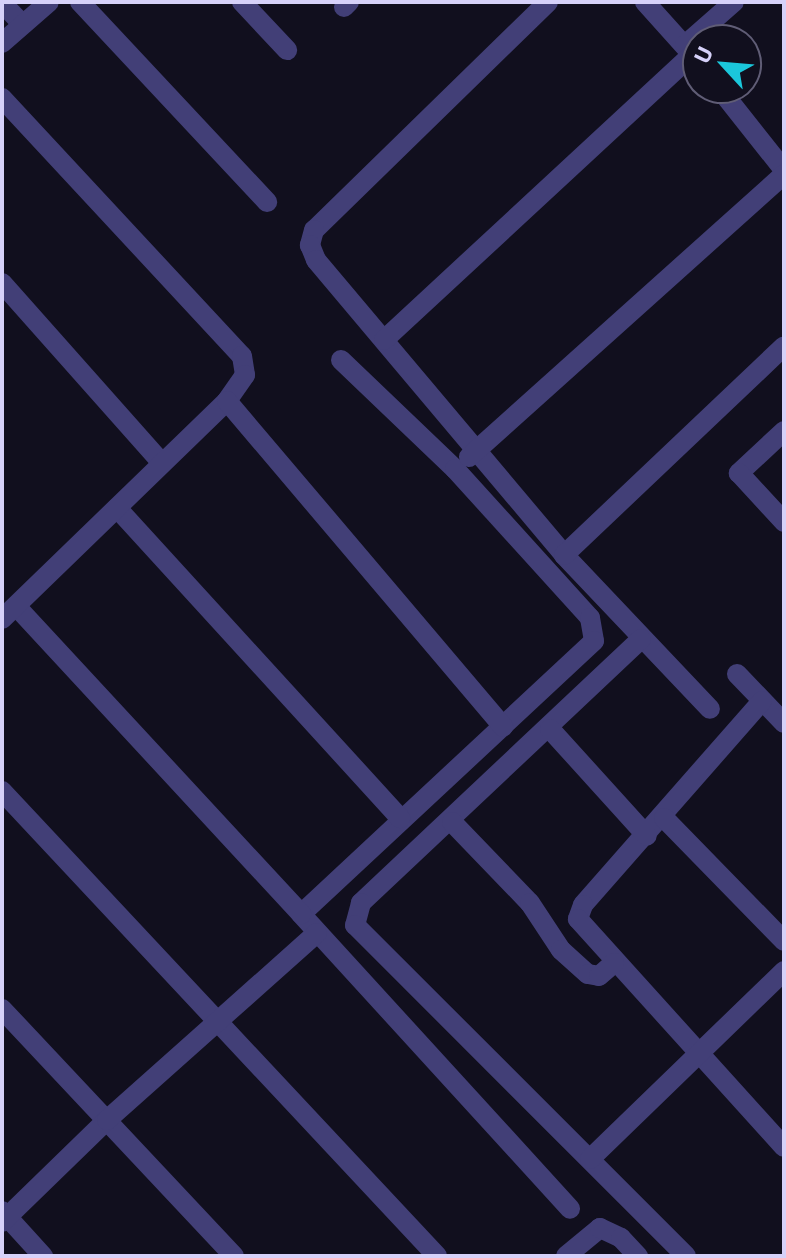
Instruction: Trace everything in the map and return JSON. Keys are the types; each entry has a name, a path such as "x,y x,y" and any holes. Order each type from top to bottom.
{"street":[{"path":"2,43 49,2"},
{"path":"80,2 267,202"},
{"path":"242,2 287,50"},
{"path":"301,914 591,646 593,625 466,459 384,340 316,260 310,245 314,230 548,2"},
{"path":"645,2 682,42"},
{"path":"716,24 734,2"},
{"path":"2,3 22,24"},
{"path":"384,340 682,62"},
{"path":"2,98 242,356 245,375 227,401 9,612 301,914 570,1209"},
{"path":"466,459 781,161 733,104"},
{"path":"2,283 162,463"},
{"path":"564,555 784,346"},
{"path":"341,360 466,459 564,555 710,709"},
{"path":"227,401 503,727"},
{"path":"784,431 739,473 784,522"},
{"path":"117,508 430,836"},
{"path":"641,639 452,822 430,836 361,903 355,915 357,932 686,1256"},
{"path":"737,674 784,723"},
{"path":"762,701 579,913 584,929 784,1147"},
{"path":"550,729 647,836"},
{"path":"2,791 214,1023 437,1256"},
{"path":"664,818 784,941"},
{"path":"452,822 530,903 561,950 576,964 595,977 614,963"},
{"path":"43,1256 4,1216 317,933"},
{"path":"590,1159 784,971"},
{"path":"2,1009 234,1256"},
{"path":"566,1256 600,1228 621,1238 638,1256"}]}
